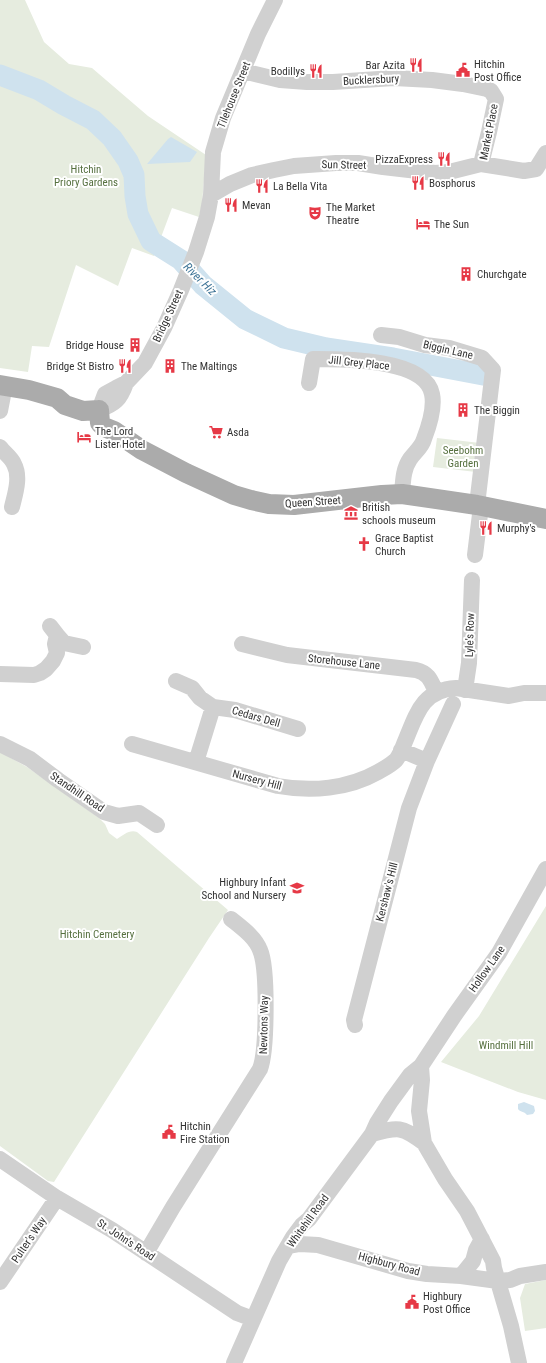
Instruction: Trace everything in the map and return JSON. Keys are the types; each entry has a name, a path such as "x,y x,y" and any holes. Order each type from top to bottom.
{"main road":[{"path":"3,385 58,398 65,405 83,411 99,410"},
{"name":"Queen Street","path":"99,410 111,418 114,431 142,450 186,473 234,495 251,500 269,504 294,505 402,494 479,506 546,519"},
{"name":"Queen Street","path":"479,506 546,509"}],"street":[{"name":"Tilehouse Street","path":"211,195 213,152 223,118 258,34 275,0"},
{"name":"Bucklersbury","path":"243,71 280,80 307,82 394,78 432,80 487,89 491,91 496,98"},
{"name":"Market Place","path":"496,98 481,164 524,171 536,169 546,152"},
{"name":"Sun Street","path":"211,195 230,184 252,175 294,166 336,162 358,163 435,173 449,172 481,164"},
{"name":"Bridge Street","path":"99,410 114,404 122,395 126,384 145,363 164,328 192,262 207,217 211,195"},
{"name":"Biggin Lane","path":"381,335 399,337 424,345 449,348 482,358 492,378 479,506"},
{"name":"Jill Grey Place","path":"309,384 313,358 365,361 403,368 416,374 428,384 432,394 432,410 424,440 407,466 402,494"},
{"path":"0,411 3,385"},
{"path":"0,447 15,464 17,472 18,480 12,507"},
{"path":"475,555 479,506"},
{"name":"Lyle's Row","path":"466,690 469,663 472,580"},
{"path":"0,674 34,674 40,673 46,669 57,654 54,630 64,643 83,647"},
{"name":"Storehouse Lane","path":"242,644 287,655 416,670 424,672 436,692"},
{"path":"176,681 192,688 200,698 213,707 196,762"},
{"path":"436,692 448,689 509,696 524,693 546,694"},
{"name":"Nursery Hill","path":"132,744 251,779 292,789 316,789 345,785 359,781 382,770 391,765 397,759 419,709 428,697 436,692"},
{"name":"Kershaw's Hill","path":"355,1025 354,1020 409,808 427,761 453,704"},
{"name":"Cedars Dell","path":"213,707 235,710 298,729"},
{"name":"Standhill Road","path":"0,744 30,759 104,812 118,816 139,813 157,825"},
{"path":"401,750 427,761"},
{"name":"Hollow Lane","path":"399,1090 410,1075 422,1066 454,1016 499,953 546,869"},
{"name":"Newtons Way","path":"146,1253 173,1206 257,1074 263,1062 265,1047 264,959 256,943 231,919"},
{"path":"422,1066 419,1111 424,1143"},
{"name":"Whitehill Road","path":"234,1363 279,1261 302,1225 309,1219 372,1134 377,1123 399,1090"},
{"path":"372,1134 398,1128 410,1132 424,1143 466,1211 493,1261 519,1363"},
{"name":"St. John's Road","path":"0,1159 57,1198 112,1230 237,1313 253,1319"},
{"name":"Pulter's Way","path":"2,1275 57,1198"},
{"path":"309,1219 312,1238 318,1245"},
{"path":"462,1276 473,1260 482,1239"},
{"name":"Highbury Road","path":"289,1246 300,1244 318,1245 427,1274 462,1276 498,1281 510,1280 520,1276"},
{"path":"493,1261 520,1276 546,1272"},
{"path":"503,1298 520,1276"}],"green space":[{"name":"Hitchin Priory Gardens","path":"0,0 25,0 44,42 69,64 92,68 148,116 206,155 202,204 199,217 172,208 154,256 132,248 118,286 76,265 49,347 32,346 28,372 0,368 0,80 26,92 31,80 0,65"},
{"name":"Seebohm Garden","path":"437,438 480,443 476,472 433,467"},
{"name":"Hitchin Cemetery","path":"0,752 27,767 99,818 105,824 109,833 117,839 129,832 137,832 228,910 54,1182 48,1181 0,1146"},
{"name":"Windmill Hill","path":"546,906 546,1100 518,1092 441,1062 479,1016"},
{"path":"546,1280 546,1328 525,1331 520,1298 525,1284"}],"water":[{"path":"171,137 197,152 190,162 147,164 168,139"},
{"path":"524,1102 534,1106 535,1111 533,1114 527,1115 518,1109 518,1104"}],"waterway":[{"name":"River Hiz","path":"0,75 39,90 93,120 112,138 128,161 134,175 138,214 151,241 181,260 203,285 245,319 284,338 326,348 393,358 483,375"}],"place":[{"name":"Bar Azita","path":"416,65"},
{"name":"Hitchin Post Office","path":"463,70"},
{"name":"Bodillys","path":"316,71"},
{"name":"PizzaExpress","path":"444,159"},
{"name":"Bosphorus","path":"418,183"},
{"name":"La Bella Vita","path":"262,186"},
{"name":"Mevan","path":"231,205"},
{"name":"The Market Theatre","path":"315,213"},
{"name":"The Sun","path":"423,224"},
{"name":"Churchgate","path":"466,274"},
{"name":"Bridge House","path":"135,345"},
{"name":"Bridge St Bistro","path":"125,366"},
{"name":"The Maltings","path":"170,366"},
{"name":"The Biggin","path":"463,410"},
{"name":"Asda","path":"216,432"},
{"name":"The Lord Lister Hotel","path":"84,437"},
{"name":"British schools museum","path":"351,513"},
{"name":"Murphy's","path":"486,528"},
{"name":"Grace Baptist Church","path":"364,544"},
{"name":"Highbury Infant School and Nursery","path":"297,888"},
{"name":"Hitchin Fire Station","path":"169,1132"},
{"name":"Highbury Post Office","path":"412,1302"}]}
